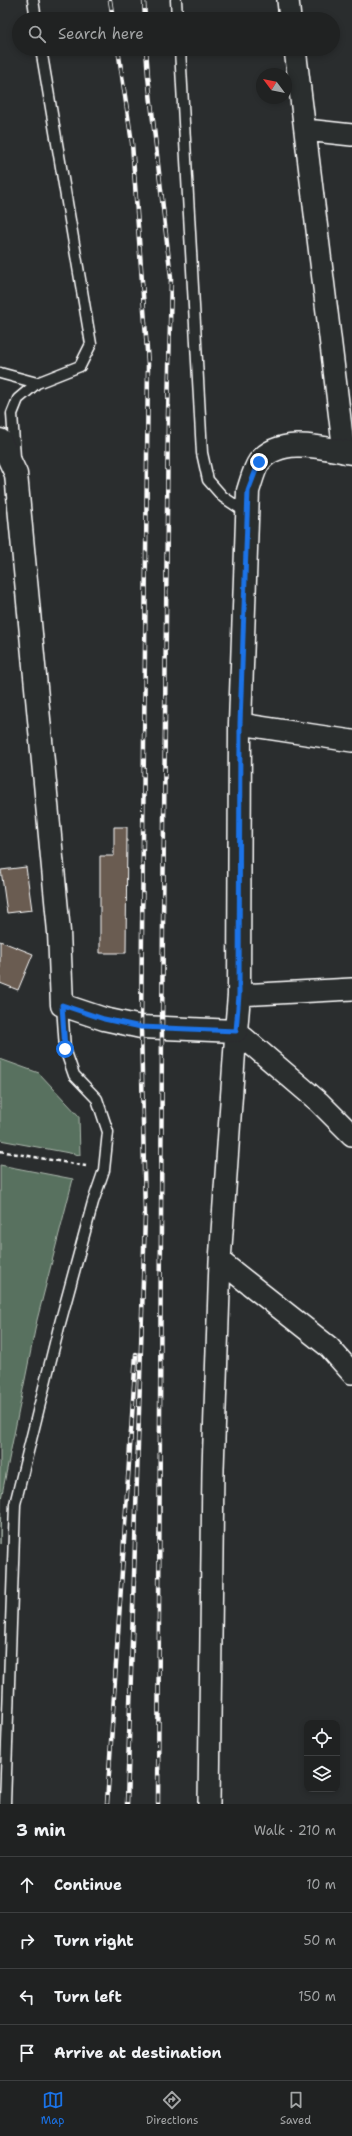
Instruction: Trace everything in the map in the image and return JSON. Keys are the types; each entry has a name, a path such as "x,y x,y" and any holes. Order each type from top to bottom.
{"street":[{"path":"288,0 289,12"},
{"path":"209,1804 213,1469 220,1261 239,995 240,724 248,491 259,462 278,448 303,444 348,452 296,56"},
{"path":"306,130 352,135"},
{"path":"0,440 16,474 59,932 62,1005 104,1019 141,1027 236,1031 319,1102 352,1135"},
{"path":"240,724 352,741"},
{"path":"239,995 352,989"},
{"path":"220,1261 329,1347 352,1373"}],"lane":[{"path":"33,0 35,12"},
{"path":"176,0 177,12"},
{"path":"16,474 12,414 18,399 37,383 80,366 91,344 42,56"},
{"path":"180,56 202,453 208,480 223,497 247,513"},
{"path":"0,374 37,383"},
{"path":"5,1804 15,1504 61,1320 104,1170 108,1132 98,1099 74,1075 65,1049 62,1005"}],"path":[{"path":"0,1151 104,1170"}],"green space":[{"path":"0,1059 39,1073 79,1116 80,1155 0,1140"},
{"path":"0,1165 73,1179 37,1320 1,1499 0,1544"}],"building":[{"path":"114,827 127,827 126,953 100,953 100,856 114,856"},
{"path":"26,867 32,910 7,913 1,870"},
{"path":"0,941 33,954 18,990 0,983"}],"railway":[{"path":"110,0 112,12"},
{"path":"144,0 145,12"},
{"path":"119,56 132,143 148,364 141,1027 145,1216 127,1804"},
{"path":"147,56 171,278 168,414 162,1027 158,1804"},
{"path":"107,1804 136,1354"}],"route":[{"path":"65,1049 62,1005 104,1019 141,1027 236,1031 239,995 240,724 248,491 259,462"}]}
